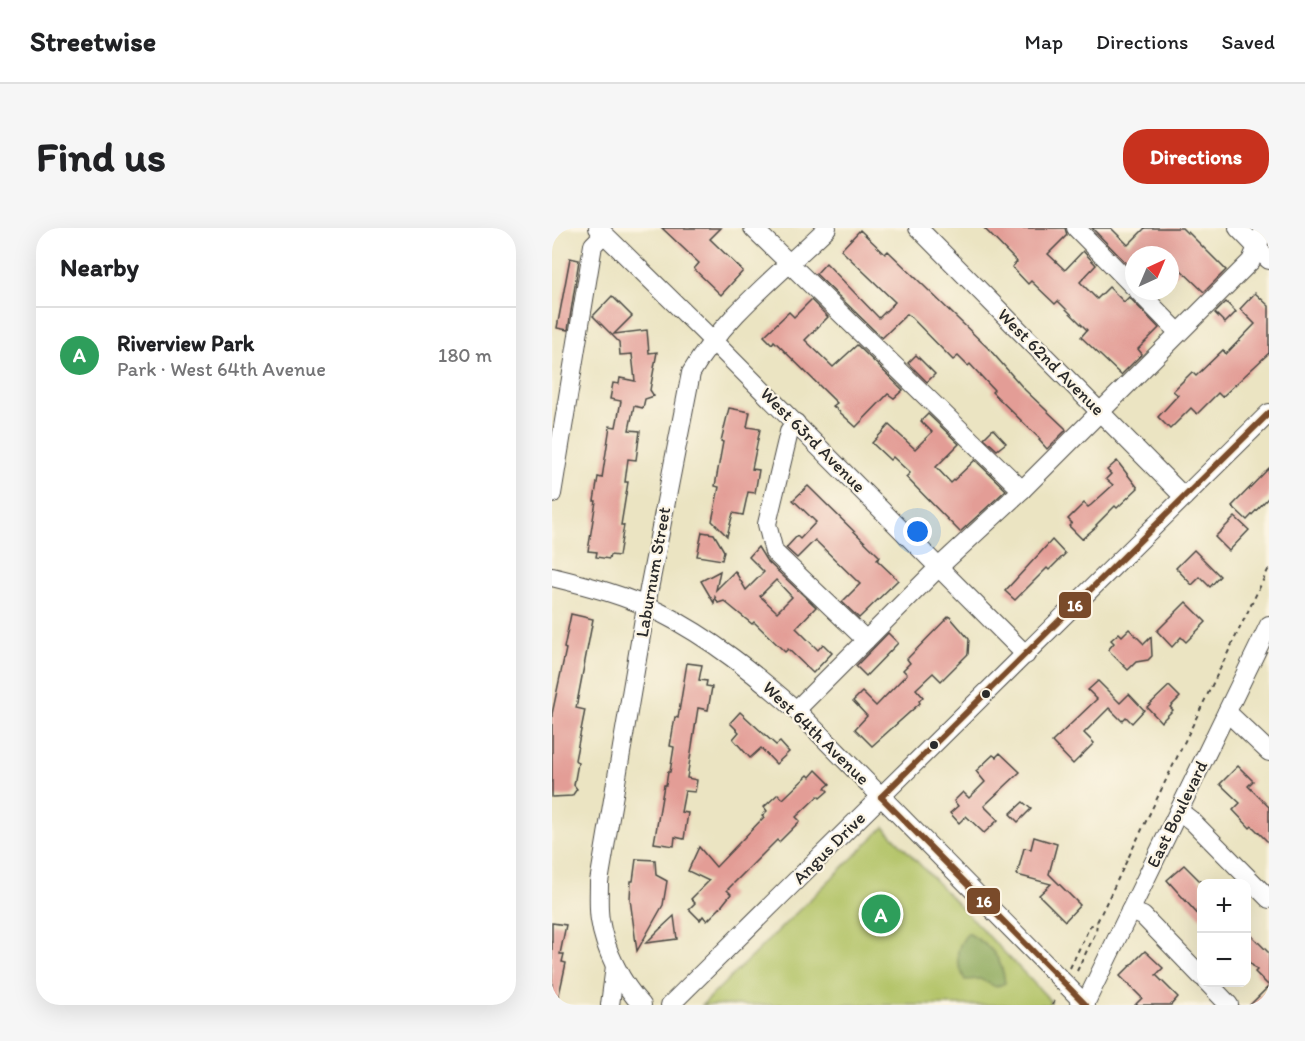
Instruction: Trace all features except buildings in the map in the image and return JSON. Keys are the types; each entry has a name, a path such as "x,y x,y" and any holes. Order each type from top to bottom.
{"street":[{"path":"753,228 1022,490"},
{"name":"Laburnum Street","path":"642,1005 629,992 615,966 600,920 599,882 646,607 691,373 726,323 826,228"},
{"name":"West 62nd Avenue","path":"918,228 1184,497"},
{"path":"1076,228 1125,278"},
{"path":"1238,228 1263,254"},
{"path":"1263,254 1265,228"},
{"path":"552,494 593,244 601,231"},
{"name":"West 63rd Avenue","path":"601,231 940,566 1026,655"},
{"path":"796,711 940,566 1022,490 1178,332 1251,261 1263,254"},
{"path":"1147,300 1178,332"},
{"name":"Angus Drive","path":"670,1005 1269,413"},
{"path":"796,423 789,432 767,524 774,552 866,640"},
{"name":"West 64th Avenue","path":"552,577 583,584 646,607 699,634 759,678 796,711 1085,1004"},
{"name":"East Boulevard","path":"1085,1004 1269,625"},
{"path":"1227,712 1269,752"},
{"path":"1179,811 1190,819 1269,899"},
{"path":"1130,911 1143,916 1197,972"},
{"name":"Laburnum Street","path":"610,1005 615,966"},
{"path":"1212,987 1229,1005"}],"path":[{"path":"1077,971 1096,932 1097,922 1269,568"},
{"path":"1072,965 1090,926 1097,922"},
{"path":"1053,1005 1055,999"}],"green space":[{"path":"884,827 1051,1001 1049,1005 702,1005"},
{"path":"968,933 983,942 994,953 1001,966 1005,983 996,987 980,979 965,980 958,961 958,950"}],"transit line":[{"name":"16","path":"881,797 1269,413"},
{"name":"16","path":"881,797 1086,1005"}],"place":[{"name":"Riverview Park","path":"881,914"}]}
